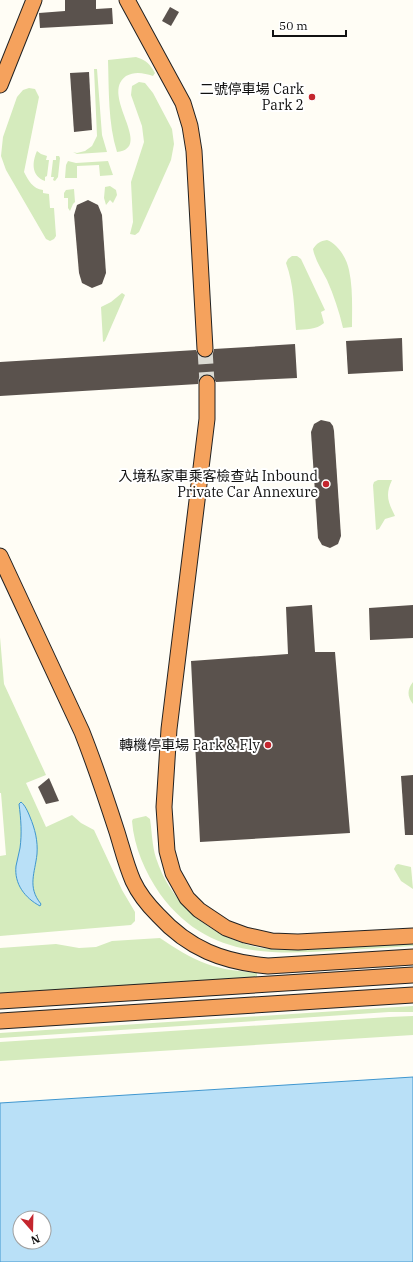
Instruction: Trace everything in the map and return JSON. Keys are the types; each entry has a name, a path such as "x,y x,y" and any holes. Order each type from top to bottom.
{"highway":[{"path":"0,85 34,0"},
{"path":"127,0 183,103 190,126 194,151 205,349"},
{"path":"207,383 207,419 169,729 164,807 166,851 172,873 187,898 199,910 226,928 252,937 272,941 298,942 413,936"},
{"path":"0,556 82,732 92,757 133,881 148,904 166,923 183,938 200,948 212,954 247,964 268,966 413,957"},
{"path":"0,1001 413,975"},
{"path":"0,1021 413,995"}],"green space":[{"path":"136,57 147,63 155,73 153,76 140,73 129,74 119,85 121,107 131,141 127,148 117,152 110,118 108,60"},
{"path":"94,69 97,69 102,135 107,152 77,154 73,152 77,153 85,151 92,146 97,136"},
{"path":"139,82 145,83 153,93 172,129 174,144 171,160 139,232 135,235 130,234 133,222 131,182 144,142 142,126 131,95 132,86"},
{"path":"29,88 35,89 39,97 24,172 29,181 36,188 43,190 43,193 49,194 50,208 54,208 56,236 50,241 46,239 6,170 1,156 3,137 17,97 23,90"},
{"path":"37,151 47,156 46,160 49,160 45,181 40,179 35,172 34,160"},
{"path":"56,156 59,156 60,158 58,177 55,181 53,180 54,177 51,177 53,160 56,160"},
{"path":"68,161 76,163 108,161 113,175 100,176 99,165 77,166 77,178 65,178 66,165"},
{"path":"110,186 116,190 117,195 113,203 110,200 106,205 104,198 105,187"},
{"path":"74,189 75,202 70,211 68,208 68,198 64,198 64,193 66,190"},
{"path":"327,240 338,248 348,266 352,291 352,327 343,328 332,292 314,253 313,249 316,245"},
{"path":"292,256 297,256 301,259 325,310 321,312 324,323 318,327 296,330 292,288 286,263"},
{"path":"122,293 125,295 105,341 103,342 101,307 111,302"},
{"path":"378,480 392,480 388,498 395,516 385,519 379,529 376,530 373,485 374,482"},
{"path":"0,637 4,684 46,775 26,783 46,827 72,815 81,823 94,830 122,890 135,912 135,921 131,925 0,936 0,856 6,855 0,793"},
{"path":"413,682 413,704 408,693"},
{"path":"146,816 150,819 156,858 172,891 183,905 196,917 226,937 261,948 296,950 382,944 413,943 413,946 331,951 282,952 259,951 237,947 216,940 196,929 177,914 160,894 150,877 138,850 132,821 133,819"},
{"path":"398,864 411,867 413,889 401,881 394,869"},
{"path":"160,938 201,962 225,969 257,973 257,978 0,995 0,948 56,944 79,948 96,947 112,941"},
{"path":"413,1006 413,1012 389,1012 0,1038 0,1033"},
{"path":"413,1016 413,1035 0,1061 0,1042"}],"water":[{"path":"21,802 28,813 36,835 37,854 33,886 34,892 41,904 40,906 25,895 17,879 16,866 21,837 19,804"},
{"path":"413,1077 413,1262 0,1262 0,1103"}],"building":[{"path":"65,0 96,0 96,9 112,8 113,24 40,28 39,13 65,11"},
{"path":"170,7 179,12 171,26 162,21"},
{"path":"89,72 92,130 74,132 70,73"},
{"path":"88,200 98,205 102,215 106,273 102,284 92,288 82,283 79,273 74,215 77,205"},
{"path":"402,338 403,371 348,374 346,341"},
{"path":"295,344 297,378 216,382 212,375 207,374 202,375 199,378 198,384 0,396 0,362 196,350 201,357 205,358 213,353 214,349"},
{"name":"入境私家車乘客檢查站 Inbound Private Car Annexure","path":"321,420 330,422 334,431 341,536 338,544 330,548 322,545 318,538 311,432 314,424"},
{"path":"312,605 315,652 335,652 350,833 200,842 191,661 288,654 286,607"},
{"path":"413,605 413,638 370,640 369,608"},
{"path":"413,775 413,835 405,835 401,776"},
{"path":"49,778 59,801 46,804 38,787"}],"tunnel":[{"path":"205,349 207,383"}],"place":[{"name":"二號停車場 Cark Park 2","path":"312,97"},
{"name":"入境私家車乘客檢查站 Inbound Private Car Annexure","path":"326,484"},
{"name":"轉機停車場 Park & Fly","path":"268,745"}]}
